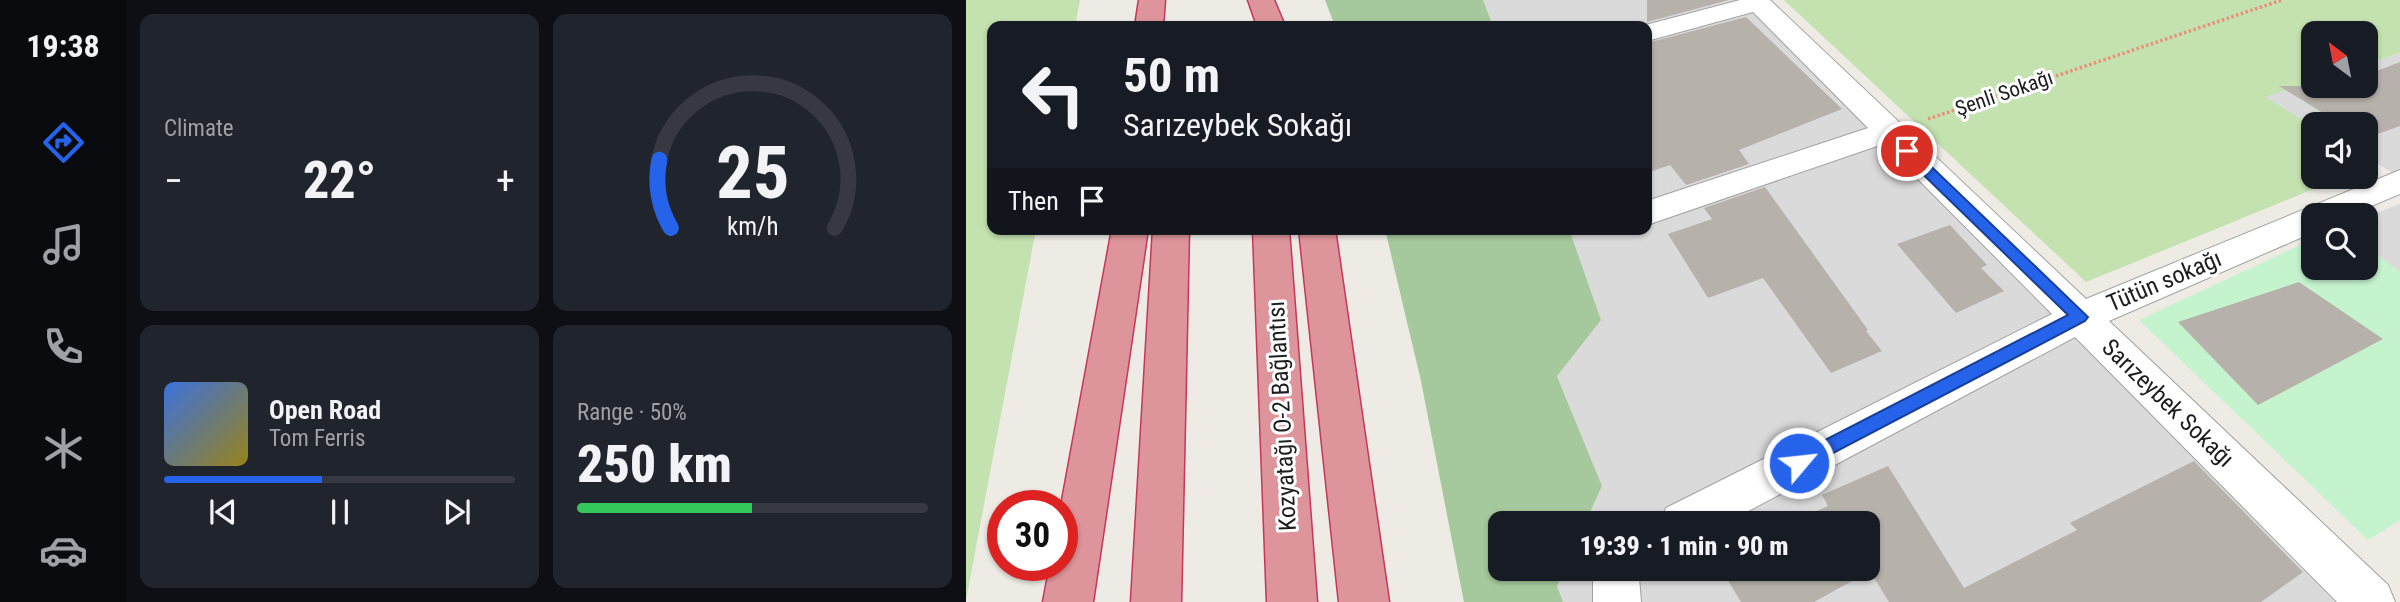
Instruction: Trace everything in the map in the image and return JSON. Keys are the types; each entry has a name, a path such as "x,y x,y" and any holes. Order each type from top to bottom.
{"highway":[{"path":"1150,21 1154,0"},
{"path":"1154,0 1157,21"},
{"path":"1249,0 1251,21"},
{"path":"1261,0 1269,21"},
{"path":"1068,602 1128,235"},
{"path":"1156,602 1171,235"},
{"name":"Kozyatağı O-2 Bağlantısı","path":"1271,235 1292,602"},
{"path":"1318,235 1364,602"}],"street":[{"name":"Sarızeybek Sokağı","path":"1756,2 2371,602"},
{"path":"1652,32 1756,2"},
{"path":"1652,211 1888,132"},
{"path":"2348,203 2400,181"},
{"name":"Tütün sokağı","path":"1705,511 2080,317 2301,224"},
{"path":"1616,581 1617,602"}],"path":[{"name":"Şenli Sokağı","path":"1888,132 2282,0"}],"shaded area":[{"path":"1483,0 1747,0 2335,602 1563,602 1557,586 1559,581 1880,581 1880,511 1591,511 1602,486 1557,375 1601,320 1571,235 1652,235 1652,21 1491,21"},
{"path":"2400,53 2400,177 2378,164 2378,112 2301,112 2301,119 2264,97 2301,85 2301,98 2378,98 2378,60"},
{"path":"2400,204 2400,272 2378,256 2378,212"}],"green space":[{"path":"966,0 1080,0 1076,21 987,21 987,235 1035,235 966,600"},
{"path":"1325,0 1483,0 1491,21 1333,21"},
{"path":"1784,0 2400,0 2400,53 2378,60 2378,21 2301,21 2301,85 2265,97 2301,119 2301,189 2314,189 2086,282"},
{"path":"1386,235 1571,235 1601,320 1557,376 1602,486 1591,511 1488,511 1488,581 1559,581 1557,586 1563,602 1464,602 1421,381"},
{"path":"2301,245 2301,280 2378,280 2378,256 2400,272 2400,520 2368,540 2139,320"}],"building":[{"path":"1647,0 1729,0 1651,21 1647,21"},
{"path":"1746,17 1842,109 1739,150 1749,164 1686,185 1670,165 1652,171 1652,42"},
{"path":"2400,62 2400,126 2378,134 2378,112 2321,112 2279,86 2301,86 2301,98 2378,98 2378,70"},
{"path":"1765,187 1882,351 1831,373 1763,278 1708,298 1668,234 1712,219 1704,208"},
{"path":"1950,225 1987,265 1981,268 2004,291 1956,313 1897,244"},
{"path":"2299,282 2383,339 2258,405 2178,322"},
{"path":"2194,461 2303,572 2261,602 1889,602 1876,581 1880,581 1880,511 1817,511 1828,506 1822,495 1888,466 1964,588 2077,530 2070,523"},
{"path":"1728,581 1852,581 1814,602 1741,602"}],"route":[{"path":"1799,463 2080,317 1907,151"}]}
